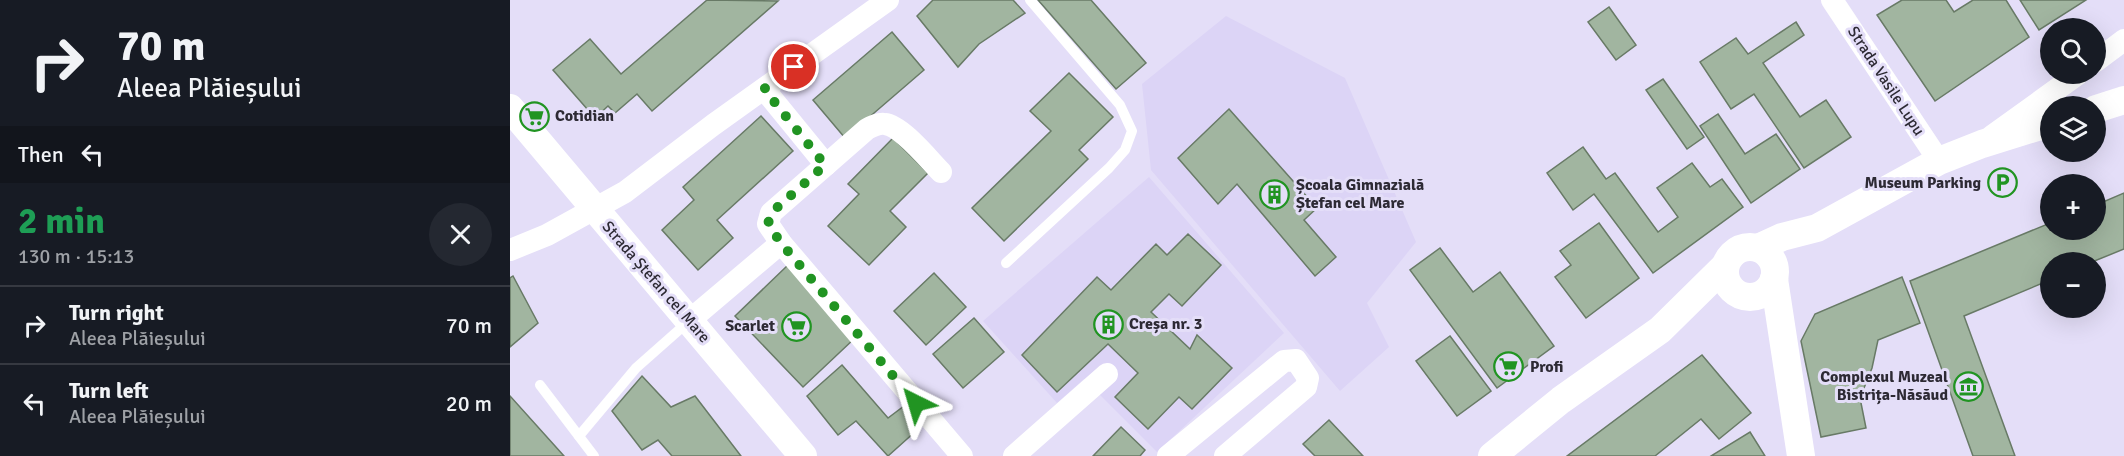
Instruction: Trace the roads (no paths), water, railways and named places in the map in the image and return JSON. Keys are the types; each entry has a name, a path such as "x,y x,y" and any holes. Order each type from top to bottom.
{"street":[{"path":"510,250 547,235 626,192 888,0"},
{"name":"Strada Vasile Lupu","path":"1832,0 1939,161"},
{"path":"2106,54 2124,40"},
{"path":"1982,144 2064,84"},
{"path":"764,89 825,165"},
{"path":"2106,106 2124,100"},
{"name":"Strada Ștefan cel Mare","path":"510,108 803,456"},
{"path":"941,172 899,130 884,123 867,129 825,165 771,213 768,224 781,243 962,456"},
{"path":"1660,330 1744,296 1761,294 1769,266 1817,228 1939,161 1982,144 2040,126"},
{"path":"690,320 781,243"},
{"path":"1492,456 1561,400 1660,330 1725,266 1737,250 1769,266"},
{"path":"1725,266 1729,286 1744,296 1769,329 1785,362"},
{"path":"1769,266 1801,456"},
{"path":"1168,456 1284,361 1296,360 1308,378 1306,387 1225,456"},
{"path":"1014,456 1107,374"}],"lane":[{"path":"1006,263 1108,168 1125,150 1132,131 1120,105 1030,0"},
{"path":"579,436 636,368 690,320"},
{"path":"540,385 594,456"}],"place":[{"name":"Cotidian","path":"534,116"},
{"name":"Museum Parking","path":"2002,183"},
{"name":"Școala Gimnazială Ștefan cel Mare","path":"1275,194"},
{"name":"Creșa nr. 3","path":"1108,324"},
{"name":"Scarlet","path":"796,326"},
{"name":"Profi","path":"1509,367"},
{"name":"Complexul Muzeal Bistrița-Năsăud","path":"1969,386"}]}
